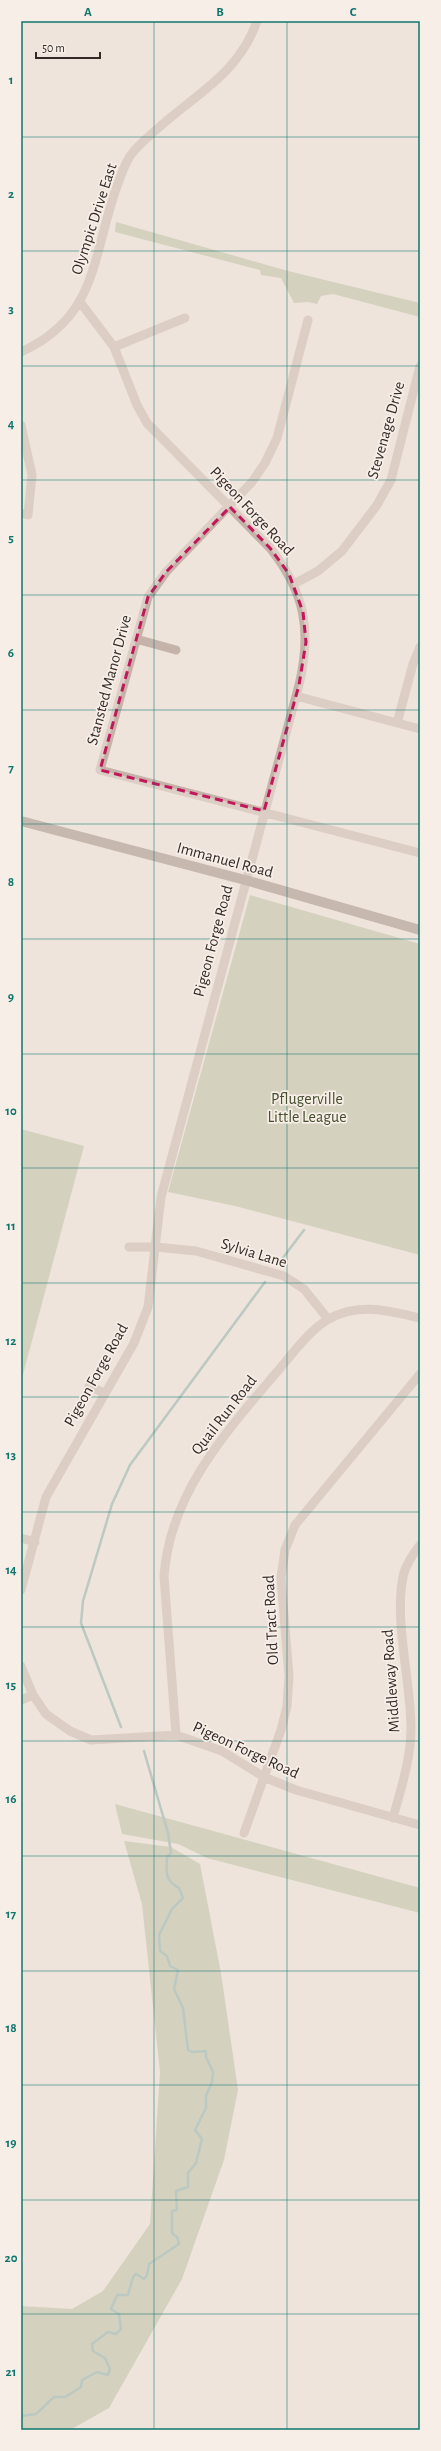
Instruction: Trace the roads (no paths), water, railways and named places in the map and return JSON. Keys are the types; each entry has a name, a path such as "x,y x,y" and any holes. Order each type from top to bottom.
{"street":[{"name":"Olympic Drive East","path":"21,352 61,326 80,302 89,285 110,206 130,156 160,126 224,75 249,40 257,21"},
{"name":"Pigeon Forge Road","path":"21,1590 46,1497 104,1393 134,1344 148,1307 161,1197 245,880 296,696 306,642 303,612 294,584 270,548 147,423 137,405 114,347 80,302"},
{"path":"114,347 185,318"},
{"name":"Stansted Manor Drive","path":"308,320 277,438 265,463 252,482 230,507 166,572 148,597 100,770 264,811 420,853"},
{"name":"Stevenage Drive","path":"294,584 318,571 342,552 377,505 391,480 420,366"},
{"path":"21,425 32,475 28,515 21,513"},
{"path":"136,639 176,650"},
{"path":"397,723 413,664 420,647"},
{"path":"296,696 420,729"},
{"name":"Immanuel Road","path":"21,821 245,880 420,930"},
{"name":"Sylvia Lane","path":"129,1247 156,1247 196,1251 284,1276 304,1289 328,1319"},
{"name":"Quail Run Road","path":"176,1735 164,1576 166,1550 175,1523 196,1475 218,1442 302,1342 328,1319 349,1311 375,1308 420,1318"},
{"name":"Old Tract Road","path":"244,1833 287,1706 289,1676 281,1578 285,1550 295,1525 420,1374"},
{"path":"89,1386 104,1393"},
{"path":"21,1538 35,1542"},
{"name":"Middleway Road","path":"393,1818 410,1756 411,1728 400,1598 403,1575 411,1556 420,1545"},
{"name":"Pigeon Forge Road","path":"21,1666 33,1695 46,1714 70,1731 91,1740 176,1735 222,1751 264,1777 296,1790 420,1825"},
{"path":"21,1700 33,1695"}],"waterway":[{"path":"279,1263 304,1230"},
{"path":"121,1727 81,1623 83,1601 112,1504 130,1465 265,1282"},
{"path":"21,2416 36,2414 54,2397 65,2397 81,2387 82,2380 97,2372 108,2375 110,2369 105,2358 93,2351 92,2344 108,2332 116,2334 121,2329 119,2314 111,2309 117,2295 128,2295 133,2277 136,2274 144,2279 147,2275 149,2264 179,2244 177,2237 172,2233 172,2211 177,2210 176,2191 188,2187 188,2173 196,2163 202,2139 195,2130 206,2108 206,2096 212,2082 213,2072 206,2057 206,2051 192,2052 188,2050 183,2008 174,1989 178,1970 170,1966 167,1956 160,1951 159,1935 172,1909 183,1898 179,1888 174,1885 167,1876 167,1857 171,1853 168,1833 144,1751"}],"park label":[{"name":"Pflugerville Little League","path":"307,1108"}]}
